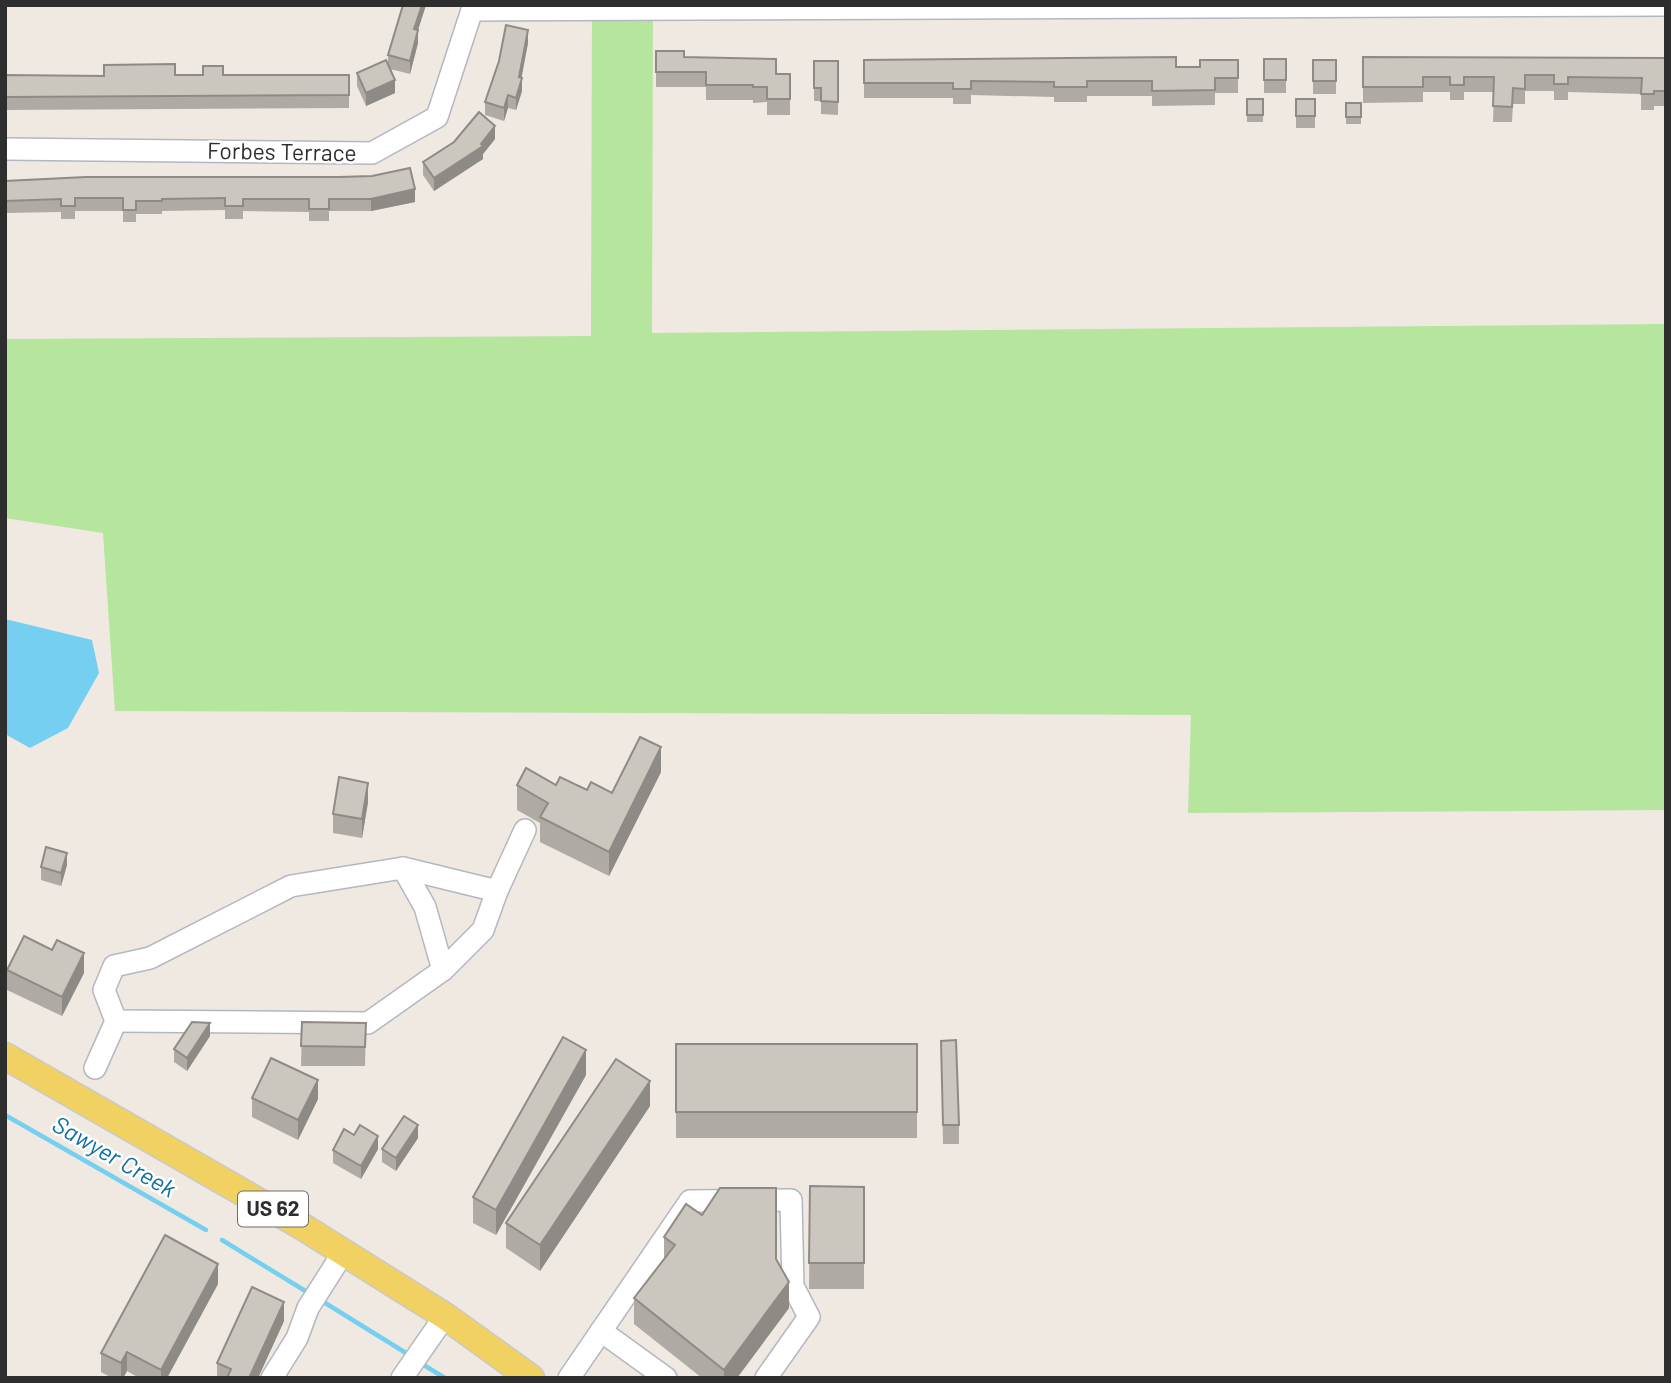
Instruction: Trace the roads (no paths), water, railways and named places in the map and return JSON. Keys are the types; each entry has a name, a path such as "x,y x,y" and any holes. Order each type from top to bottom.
{"main road":[{"name":"US 62","path":"5,1056 303,1227 445,1316 531,1378"}],"street":[{"name":"Forbes Terrace","path":"5,149 372,153 437,117 472,10 1666,5"},
{"path":"116,1021 368,1023 443,970 483,930 497,891 525,830"},
{"path":"95,1068 116,1021 104,989 114,966 150,958 291,886 403,868 497,891"},
{"path":"403,868 425,907 443,970"},
{"path":"569,1378 690,1201 791,1200 793,1286 809,1317 766,1378"},
{"path":"272,1378 297,1338 308,1308 343,1253"},
{"path":"402,1378 445,1316"},
{"path":"601,1331 666,1378"}],"water":[{"path":"5,619 92,640 99,673 68,728 30,748 5,734"}],"waterway":[{"name":"Sawyer Creek","path":"5,1115 206,1230"},
{"name":"Sawyer Creek","path":"222,1240 307,1292"},
{"name":"Sawyer Creek","path":"322,1301 406,1353"},
{"name":"Sawyer Creek","path":"422,1364 445,1378"}]}
